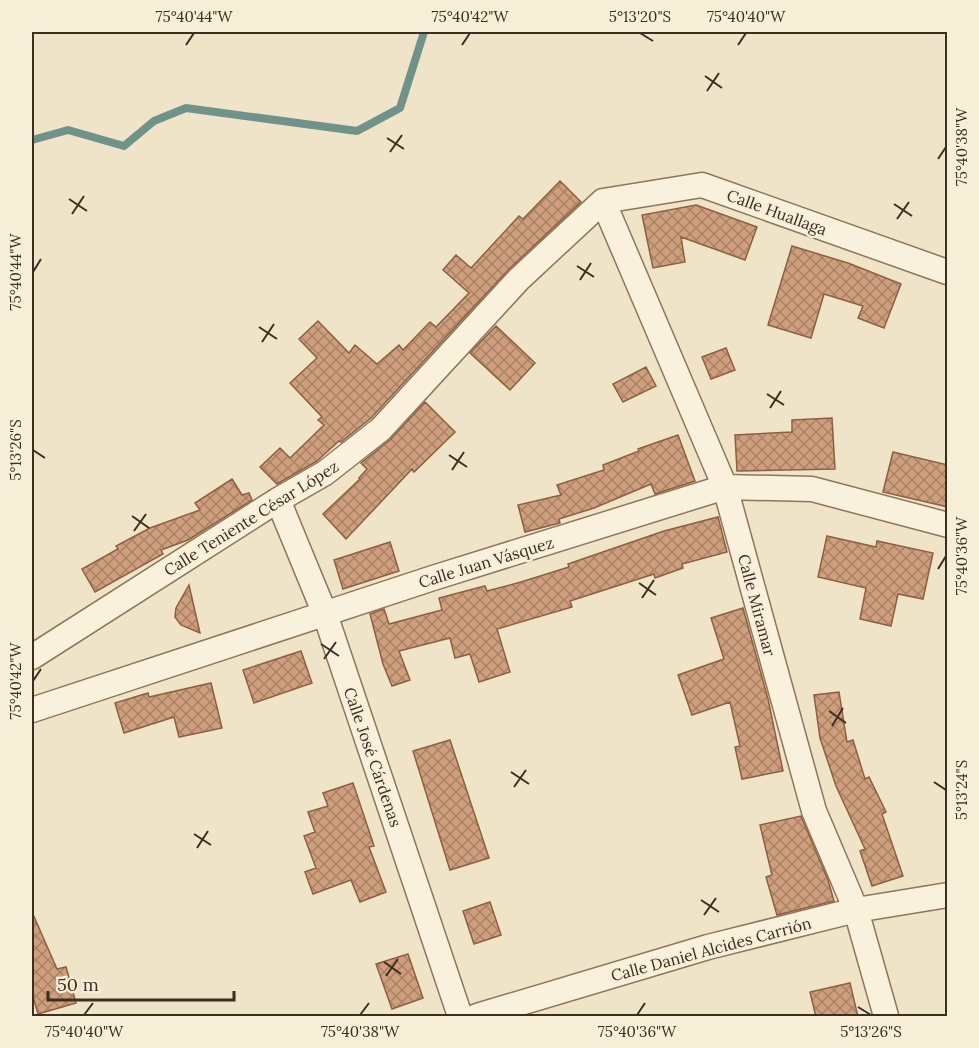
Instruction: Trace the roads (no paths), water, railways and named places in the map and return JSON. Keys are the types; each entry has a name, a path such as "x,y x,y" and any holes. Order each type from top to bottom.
{"street":[{"name":"Calle Huallaga","path":"603,201 702,185 947,272"},
{"name":"Calle Miramar","path":"603,201 725,488 814,811 856,910 886,1017"},
{"name":"Calle Teniente César López","path":"32,657 325,473 381,429 519,279 603,201"},
{"name":"Calle Juan Vásquez","path":"32,710 433,578 725,488 812,489 948,525"},
{"name":"Calle José Cárdenas","path":"279,500 325,614 460,1017"},
{"name":"Calle Daniel Alcides Carrión","path":"477,1017 708,946 856,910 948,895"}],"waterway":[{"path":"32,140 68,130 124,146 154,121 186,108 357,131 400,108 424,32"}]}
